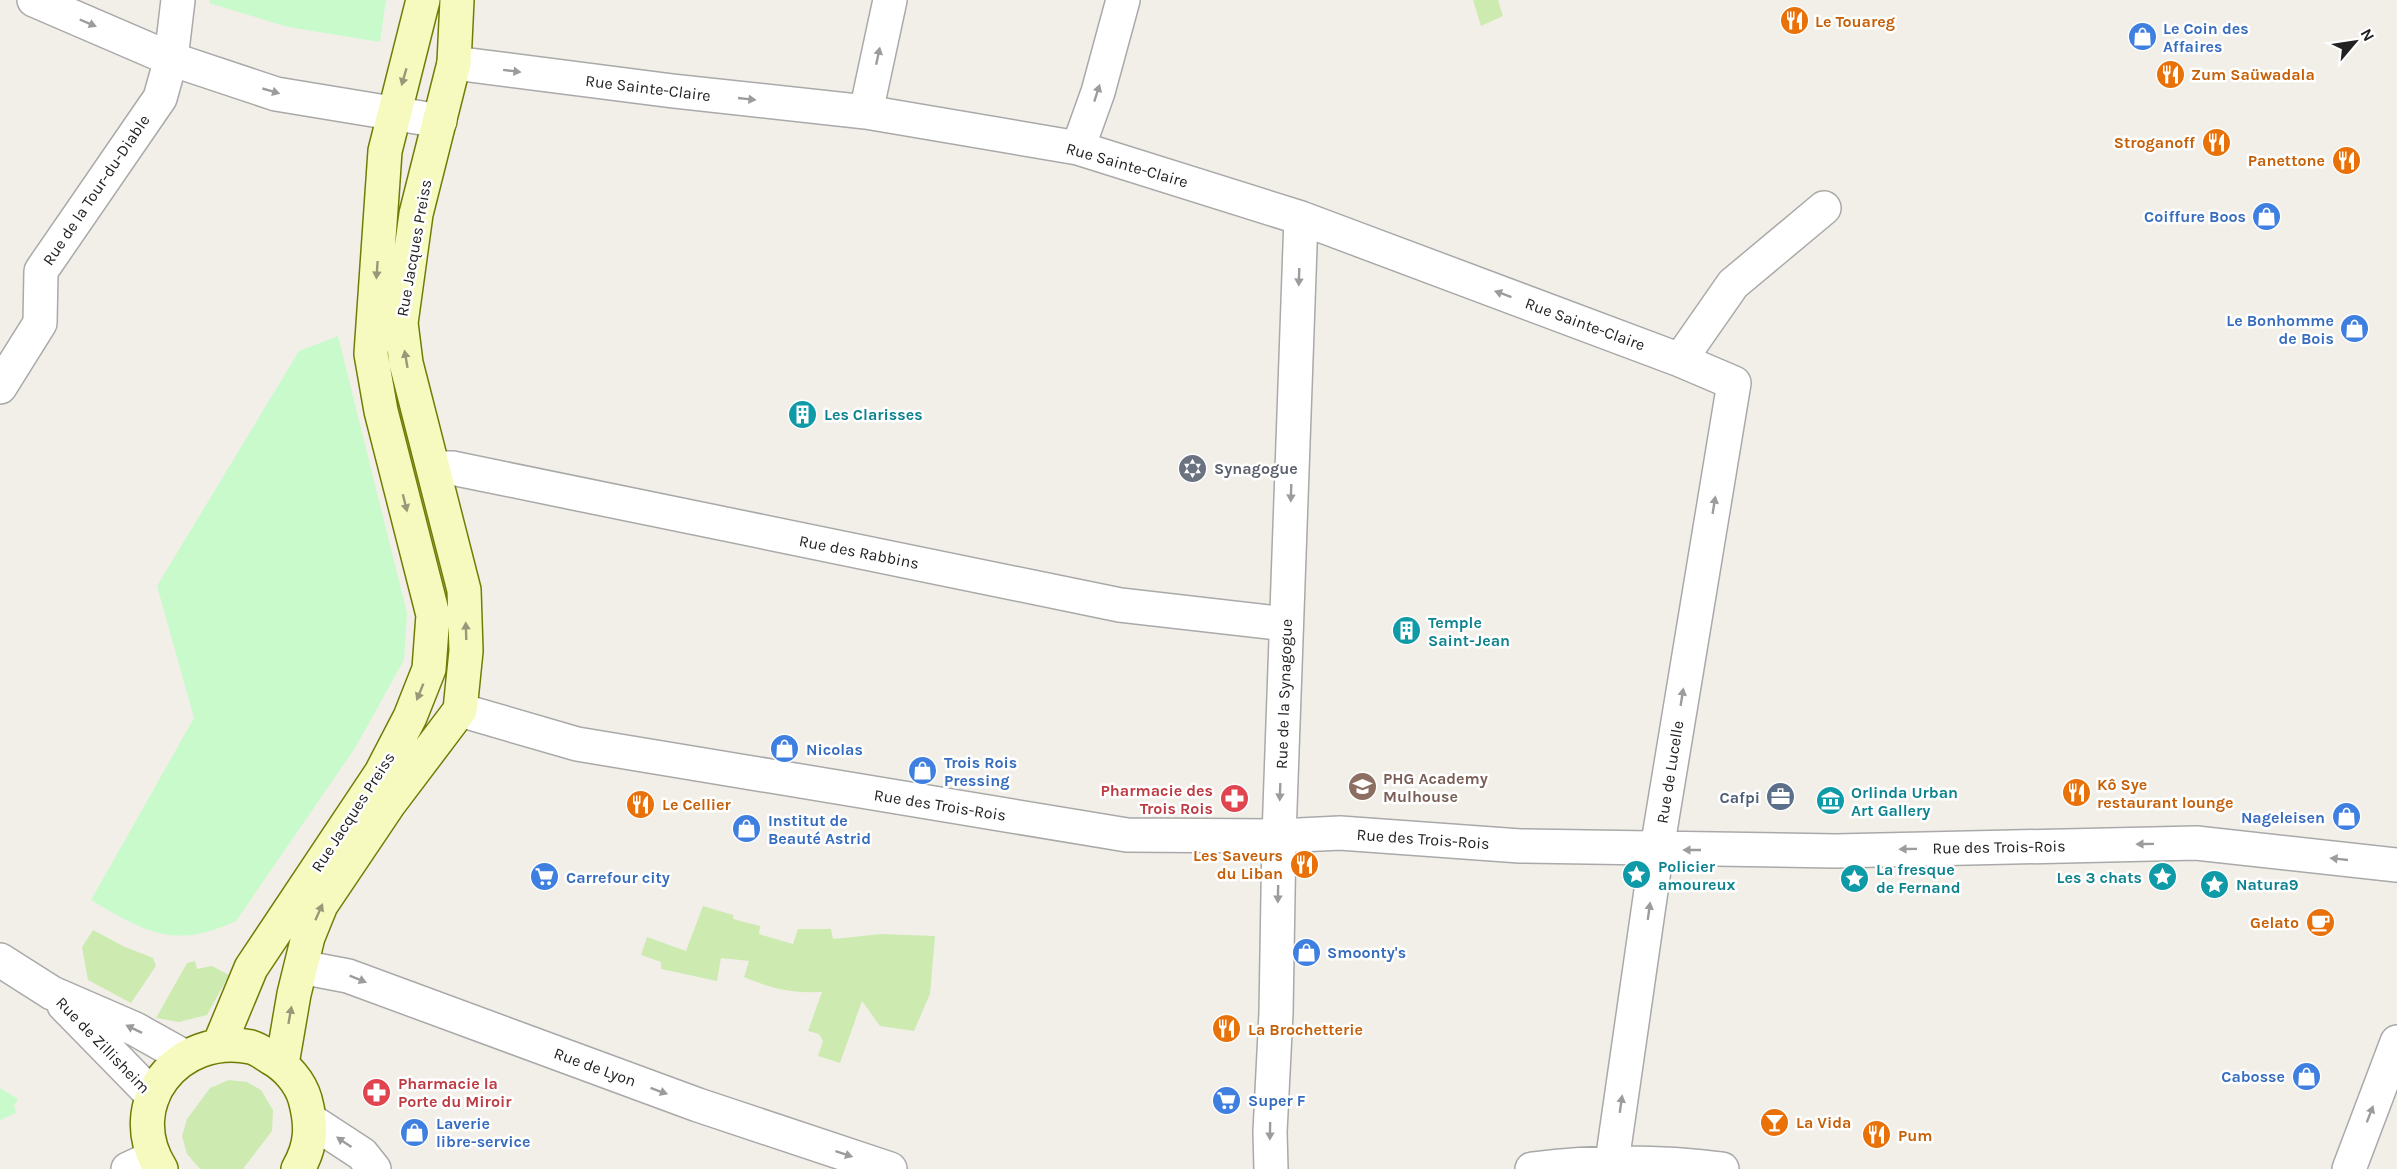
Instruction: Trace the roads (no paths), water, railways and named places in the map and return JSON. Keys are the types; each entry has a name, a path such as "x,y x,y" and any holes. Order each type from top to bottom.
{"main road":[{"name":"Rue Jacques Preiss","path":"282,1064 294,994 308,937 321,905 389,804 460,710 466,651 464,590 406,363 401,323 416,214 454,63 457,0"},
{"name":"Rue Jacques Preiss","path":"422,2 425,43 436,56 454,63"},
{"name":"Rue Jacques Preiss","path":"219,1045 251,968 381,773 410,717 429,669 433,615 381,411 371,354 385,151 422,2"},
{"path":"371,354 394,396 415,466 434,468"},
{"path":"148,1165 147,1119 153,1096 165,1074 185,1057 201,1049 219,1045 253,1047 282,1064 302,1089 310,1120 308,1145 298,1169"}],"street":[{"path":"34,0 171,59 276,94 440,121"},
{"name":"Rue de la Tour-du-Diable","path":"0,387 40,323 41,271 160,98 171,59 178,0"},
{"path":"866,112 890,0"},
{"path":"1078,148 1098,92 1124,0"},
{"name":"Rue Sainte-Claire","path":"454,63 673,91 866,112 1078,148 1301,218 1680,360 1734,383"},
{"path":"1680,360 1733,284 1824,208"},
{"name":"Rue de la Synagogue","path":"1271,1169 1270,1132 1276,1013 1279,836 1301,218"},
{"name":"Rue de Lucelle","path":"1612,1162 1658,849 1734,383"},
{"name":"Rue des Rabbins","path":"434,468 452,468 725,522 770,534 1120,604 1286,624"},
{"name":"Rue des Trois-Rois","path":"460,710 578,744 1127,835 1279,836 1340,833 1520,846 1836,851 2196,843 2397,865"},
{"name":"Rue de Zillisheim","path":"0,960 52,993 135,1029 185,1057"},
{"name":"Rue de Lyon","path":"301,967 348,976 698,1105 890,1169"},
{"name":"Rue de Zillisheim","path":"52,993 153,1096"},
{"path":"2349,1169 2397,1042"},
{"path":"310,1120 362,1154 374,1169"},
{"path":"1532,1169 1612,1162 1674,1163 1722,1169"}],"place":[{"name":"Le Touareg","path":"1794,21"},
{"name":"Le Coin des Affaires","path":"2142,37"},
{"name":"Zum Saüwadala","path":"2170,74"},
{"name":"Stroganoff","path":"2216,142"},
{"name":"Panettone","path":"2346,160"},
{"name":"Coiffure Boos","path":"2267,216"},
{"name":"Le Bonhomme de Bois","path":"2355,329"},
{"name":"Les Clarisses","path":"803,414"},
{"name":"Synagogue","path":"1193,468"},
{"name":"Temple Saint-Jean","path":"1407,631"},
{"name":"Nicolas","path":"785,749"},
{"name":"Trois Rois Pressing","path":"923,771"},
{"name":"PHG Academy Mulhouse","path":"1362,787"},
{"name":"Kô Sye restaurant lounge","path":"2076,793"},
{"name":"Cafpi","path":"1781,797"},
{"name":"Pharmacie des Trois Rois","path":"1234,799"},
{"name":"Orlinda Urban Art Gallery","path":"1830,801"},
{"name":"Le Cellier","path":"641,804"},
{"name":"Nageleisen","path":"2346,817"},
{"name":"Institut de Beauté Astrid","path":"747,829"},
{"name":"Les Saveurs du Liban","path":"1304,864"},
{"name":"Policier amoureux","path":"1637,875"},
{"name":"Carrefour city","path":"545,877"},
{"name":"Les 3 chats","path":"2163,877"},
{"name":"La fresque de Fernand","path":"1855,878"},
{"name":"Natura9","path":"2215,884"},
{"name":"Gelato","path":"2320,922"},
{"name":"Smoonty's","path":"1306,952"},
{"name":"La Brochetterie","path":"1227,1029"},
{"name":"Cabosse","path":"2306,1076"},
{"name":"Pharmacie la Porte du Miroir","path":"377,1092"},
{"name":"Super F","path":"1227,1100"},
{"name":"La Vida","path":"1775,1122"},
{"name":"Laverie libre-service","path":"415,1132"},
{"name":"Pum","path":"1877,1135"}]}
